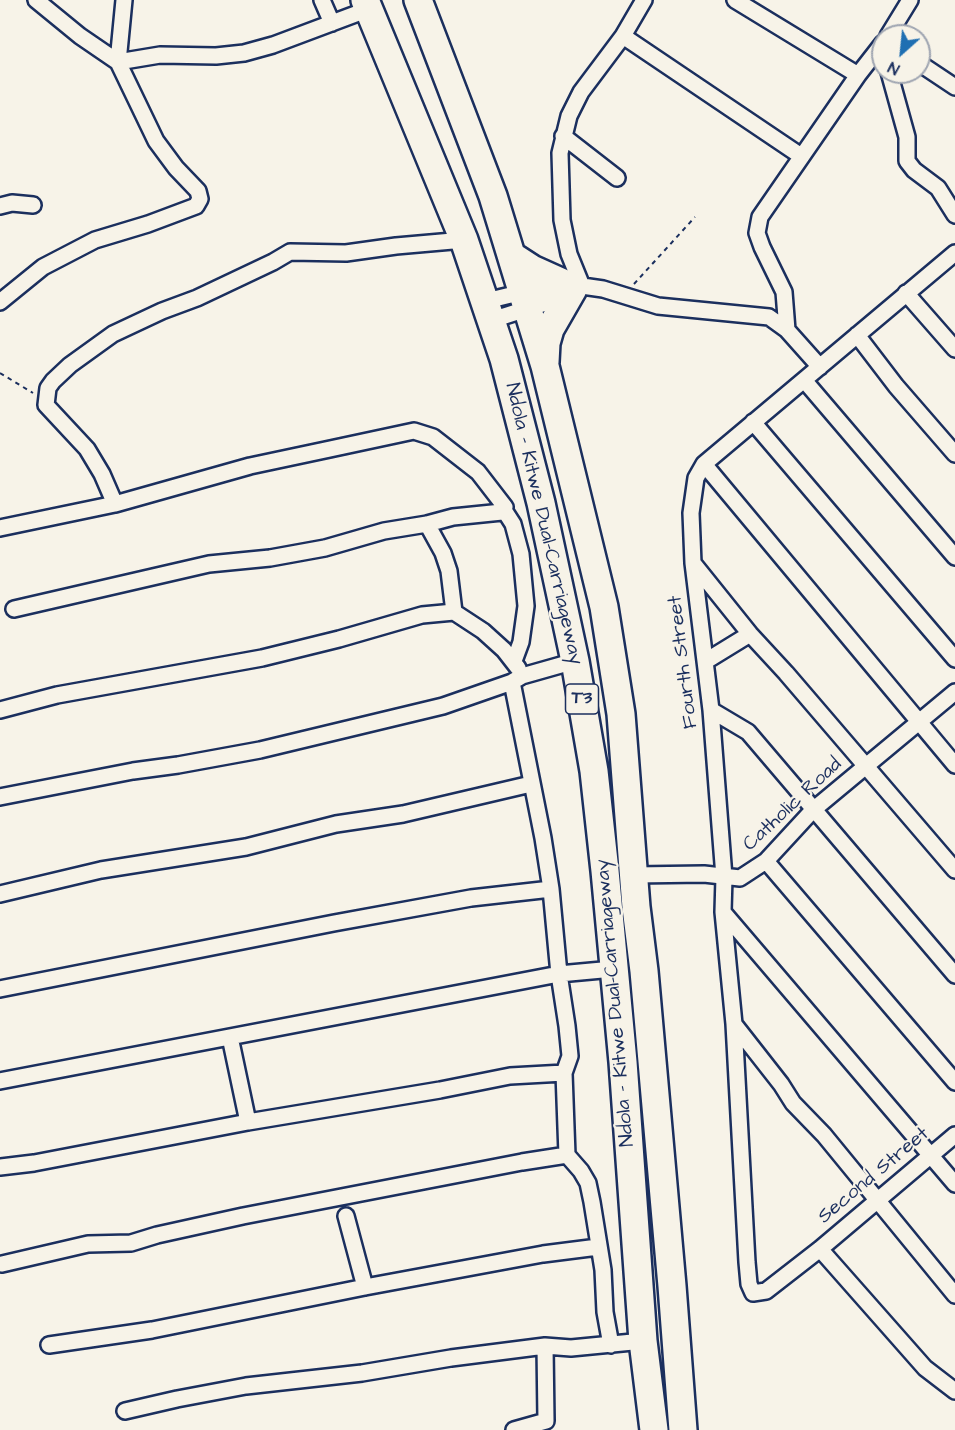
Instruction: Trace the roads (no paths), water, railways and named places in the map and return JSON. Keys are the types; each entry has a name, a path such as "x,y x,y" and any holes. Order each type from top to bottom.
{"highway":[{"name":"Ndola - Kitwe Dual-Carriageway","path":"418,0 493,196 512,256 544,366 604,607 621,714 683,1430"},
{"name":"Ndola - Kitwe Dual-Carriageway","path":"367,5 464,240 489,311 504,359 541,503 575,661 594,771 605,871 623,1062 643,1341 654,1430"},
{"path":"512,256 532,270 576,287 550,329 544,366"}],"street":[{"path":"0,302 43,267 85,245 195,206 200,199 198,191 176,168 156,141 118,62 80,36 36,0"},
{"path":"118,62 124,0"},
{"path":"322,0 332,23"},
{"path":"576,287 562,220 560,153 563,136 580,92 623,36 644,0"},
{"path":"735,0 858,75"},
{"path":"896,24 910,0"},
{"path":"118,62 160,55 216,56 244,52 273,45 332,23 367,5"},
{"path":"623,36 801,156"},
{"path":"787,330 784,292 757,233 760,217 871,60"},
{"path":"931,71 955,87"},
{"path":"892,84 907,137 907,161 914,170 938,188 955,215"},
{"path":"563,136 617,178"},
{"path":"0,206 12,203 33,206"},
{"path":"115,504 102,474 87,449 46,405 48,388 70,365 114,334 264,267 290,252 346,254 396,246 464,240"},
{"name":"Fourth Street","path":"742,1185 734,1024 723,912 724,877 711,710 693,563 691,513 696,478 704,464 955,253"},
{"path":"489,311 576,287 603,289 658,306 769,317 787,330 819,367"},
{"path":"906,293 955,349"},
{"path":"857,335 903,394 955,454"},
{"path":"804,381 955,557"},
{"path":"753,422 955,659"},
{"path":"0,528 115,504 250,466 414,431 433,437 478,472 505,507 504,510 513,524 519,546 526,606 521,642 514,661 531,784 551,889 570,1056 564,1073 567,1155 588,1183 603,1270 605,1312 611,1345"},
{"path":"704,464 955,765"},
{"path":"14,609 209,564 270,558 325,548 384,531 453,517 504,510"},
{"path":"427,524 446,562 454,612"},
{"path":"693,563 750,634 955,870"},
{"path":"0,710 57,695 262,658 422,615 454,612 483,631 514,661"},
{"path":"706,661 750,634"},
{"path":"0,797 133,771 260,750 443,706 575,661"},
{"name":"Catholic Road","path":"634,875 704,874 740,878 766,861 813,810 955,692"},
{"path":"711,710 748,732 955,975"},
{"path":"0,894 101,870 246,847 336,824 403,814 531,784"},
{"path":"766,861 955,1082"},
{"path":"0,989 334,922 471,898 551,889"},
{"path":"723,912 955,1184"},
{"path":"0,1081 559,974 613,969"},
{"path":"734,1024 793,1103 824,1135 955,1295"},
{"path":"230,1037 248,1122"},
{"path":"0,1167 44,1161 510,1076 564,1073"},
{"name":"Second Street","path":"742,1185 748,1273 753,1293 766,1291 955,1136"},
{"path":"2,1264 88,1244 131,1243 243,1216 567,1155"},
{"path":"345,1216 364,1287"},
{"path":"49,1345 152,1330 364,1287 543,1254 598,1247"},
{"path":"820,1249 925,1368 955,1391"},
{"path":"125,1411 246,1386 362,1373 451,1358 545,1346 571,1348 643,1341"},
{"path":"514,1430 546,1421 545,1346"}]}
